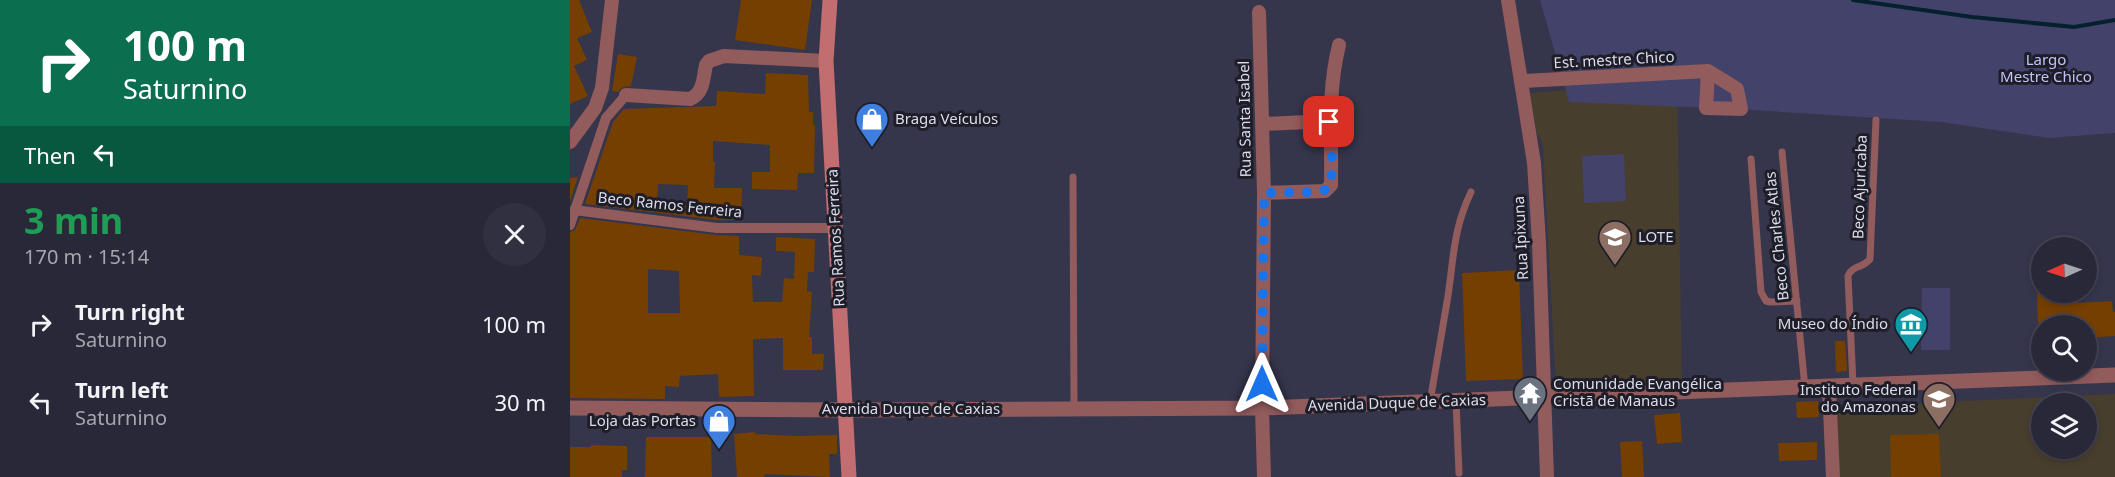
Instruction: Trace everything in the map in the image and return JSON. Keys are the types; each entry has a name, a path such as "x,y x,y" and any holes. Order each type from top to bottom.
{"main road":[{"name":"Rua Ramos Ferreira","path":"830,0 826,61 849,477"}],"street":[{"path":"570,142 595,108 602,88 612,0"},
{"name":"Rua Ipixuna","path":"1508,0 1534,163 1547,477"},
{"name":"Rua Santa Isabel","path":"1259,12 1264,193 1262,408 1264,477"},
{"path":"1264,193 1318,192 1328,189 1331,171 1329,122 1331,82 1339,45"},
{"path":"570,225 606,118 626,95 690,99 700,93 706,65 709,61 724,56 826,61"},
{"name":"Est. mestre Chico","path":"1522,81 1708,71"},
{"path":"1263,124 1329,122"},
{"name":"Beco Ramos Ferreira","path":"574,210 717,228 835,228"},
{"name":"Avenida Duque de Caxias","path":"570,408 846,410 1262,408 1829,388 2115,375"},
{"path":"1829,388 1833,477"}],"lane":[{"name":"Beco Ajuricaba","path":"1854,386 1848,276 1852,269 1865,264 1870,259 1876,120"},
{"name":"Beco Charles Atlas","path":"1782,152 1805,388"},
{"path":"1751,159 1761,292 1766,301 1770,302 1797,301"},
{"path":"1073,177 1074,409"},
{"path":"1430,402 1456,233 1470,192"},
{"path":"1456,401 1459,473"}],"shaded area":[{"name":"LOTE","path":"1677,82 1682,382 1556,385 1543,150 1541,139 1537,134 1530,93"},
{"name":"Instituto Federal do Amazonas","path":"2115,394 2115,477 1839,477 1836,407 2031,398 2031,459 2097,459 2097,395"}],"green space":[{"name":"Largo Mestre Chico","path":"1540,0 2115,0 2115,133 2049,138 1941,122 1735,109 1569,102"},
{"path":"1624,154 1626,201 1584,203 1582,156"},
{"path":"1922,288 1950,288 1950,350 1921,350"}],"building":[{"path":"570,0 579,0 592,32 577,38 587,60 574,66 588,96 570,104"},
{"path":"741,0 812,0 805,50 735,40"},
{"path":"618,54 637,57 631,86 623,87 618,92 612,91"},
{"path":"766,73 808,75 809,112 813,112 813,125 815,125 814,173 798,173 797,190 752,189 752,172 770,172 770,145 713,141 714,188 742,188 741,220 717,220 585,204 613,122 624,109 716,106 717,91 765,94","holes":["658,184 688,185 687,205 657,204"]},
{"path":"578,177 570,201 570,178"},
{"path":"580,218 739,236 739,255 762,257 761,276 752,275 753,302 782,302 784,278 794,279 795,252 776,251 776,237 815,239 814,272 808,272 807,291 812,292 809,337 812,337 812,354 824,354 823,370 783,370 783,338 753,339 754,396 719,397 718,374 680,376 679,387 665,386 665,399 570,398 570,232 575,230","holes":["648,269 679,271 680,313 648,313"]},
{"path":"1519,270 1523,379 1466,381 1462,273"},
{"path":"2112,301 2113,312 2115,312 2115,336 2097,337 2097,315 2038,315 2037,303"},
{"path":"1835,341 1845,341 1847,371 1836,372"},
{"path":"1818,401 1819,417 1797,418 1796,402"},
{"path":"1680,413 1682,442 1657,444 1654,415"},
{"path":"755,432 755,434 794,436 837,435 837,454 829,454 830,477 765,474 764,477 737,477 734,434"},
{"path":"1939,434 1941,477 1891,477 1890,435"},
{"path":"646,437 711,437 712,477 645,477"},
{"path":"1642,441 1644,477 1622,477 1620,442"},
{"path":"1817,442 1817,460 1779,461 1778,443"},
{"path":"591,445 627,446 627,470 622,470 622,477 570,477 570,447 591,447"}],"waterway":[{"path":"1853,0 1972,17 2074,27 2115,20"}],"place":[{"name":"Braga Veículos","path":"872,148"},
{"name":"LOTE","path":"1615,266"},
{"name":"Museo do Índio","path":"1911,353"},
{"name":"Comunidade Evangélica Cristã de Manaus","path":"1530,422"},
{"name":"Instituto Federal do Amazonas","path":"1939,428"},
{"name":"Loja das Portas","path":"719,450"}],"route":[{"path":"1262,384 1264,193 1318,192 1328,189 1331,171 1329,122"}]}
